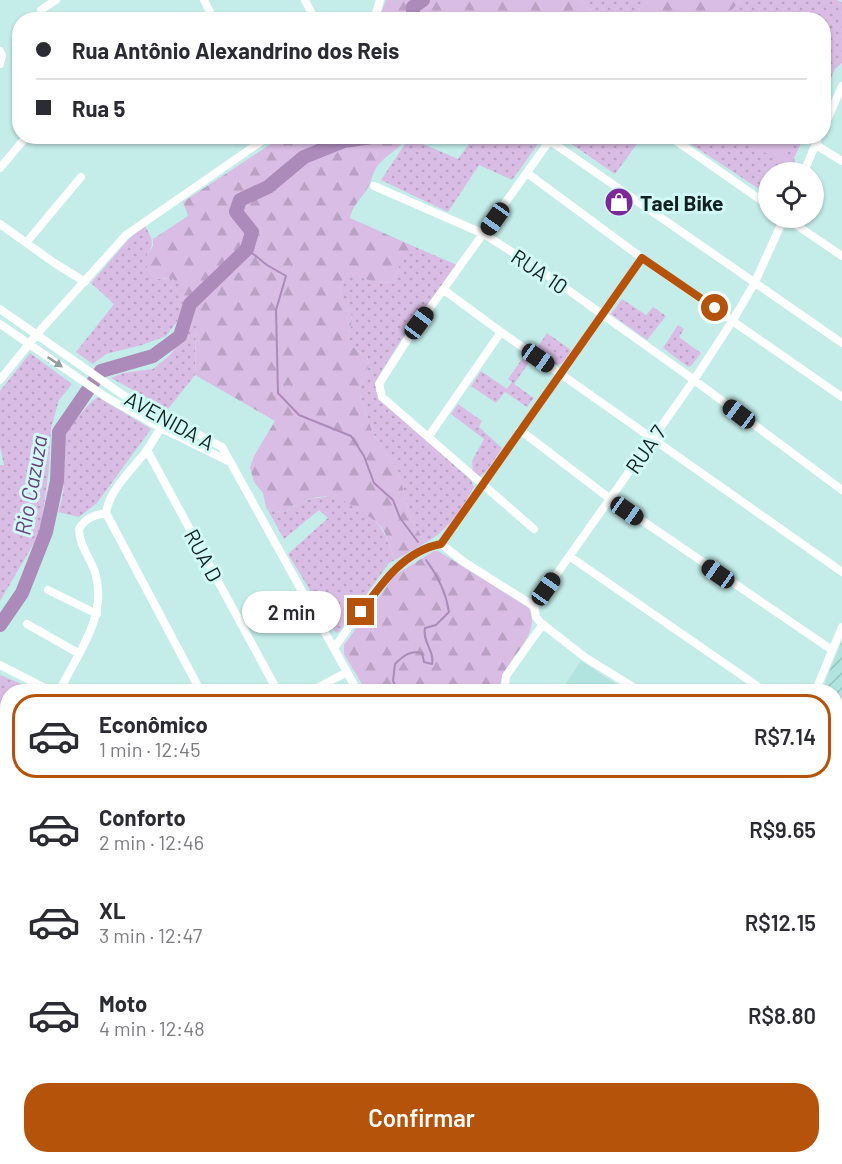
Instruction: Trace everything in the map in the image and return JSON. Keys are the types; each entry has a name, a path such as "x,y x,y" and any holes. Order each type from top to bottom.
{"street":[{"path":"41,10 56,0"},
{"path":"0,51 2,56 0,64"},
{"path":"831,111 842,86"},
{"path":"0,168 20,144"},
{"path":"0,380 37,334 126,234 257,144"},
{"path":"534,529 382,396 379,384 383,375 545,144"},
{"path":"557,144 754,284 842,343"},
{"path":"680,144 758,198"},
{"path":"809,162 816,146 842,161"},
{"path":"527,173 642,258 842,397"},
{"path":"26,243 81,177"},
{"name":"RUA 10","path":"374,186 484,234 540,270 842,490"},
{"path":"0,224 85,282"},
{"name":"RUA 7","path":"534,606 694,380 754,284 780,228"},
{"path":"800,228 842,256"},
{"path":"334,648 398,566 430,546 441,544 642,258"},
{"path":"444,290 842,572"},
{"name":"AVENIDA A","path":"0,309 111,387 218,443 232,463"},
{"name":"AVENIDA A","path":"0,324 106,397 161,428 232,463"},
{"path":"429,436 501,332"},
{"path":"167,417 147,450 112,495 107,504 108,517 197,684"},
{"path":"520,430 609,498 832,650"},
{"name":"RUA D","path":"147,450 274,684"},
{"path":"232,463 354,684"},
{"path":"63,684 97,614 98,585 95,573 82,547 79,529 81,524 94,514 108,517"},
{"path":"441,544 464,562 534,606 536,617 543,624 586,658 628,684"},
{"path":"569,556 754,684"},
{"path":"48,590 97,614"},
{"path":"27,624 78,653"},
{"path":"505,684 506,676 543,624"},
{"path":"818,684 842,627"},
{"path":"0,665 37,684"},
{"path":"325,684 347,672"}],"shaded area":[{"path":"842,641 842,684 824,684"},
{"path":"581,661 616,684 566,684"}],"green space":[{"path":"386,0 580,0 591,10 590,12 382,12"},
{"path":"580,0 650,0 640,12 589,12 591,10"},
{"path":"650,0 740,0 729,12 639,12"},
{"path":"740,0 837,0 842,2 842,63 835,69 831,78 831,12 729,12"},
{"path":"271,144 401,144 377,166 350,218 413,246 413,249 400,264 393,282 376,282 350,275 341,284 340,297 351,313 352,320 348,338 350,345 367,357 369,364 359,388 361,401 373,433 399,473 409,513 425,543 395,560 381,527 350,504 336,498 313,498 283,512 266,507 263,493 254,482 250,468 254,456 275,421 195,375 196,321 182,298 182,285 171,278 157,279 147,271 146,257 153,246 153,239 188,216 183,202"},
{"path":"405,144 423,144 458,159 469,144 538,144 512,180 479,165 448,212 381,180"},
{"path":"571,144 637,144 615,174"},
{"path":"691,144 801,144 794,158 795,162 758,162 758,188"},
{"path":"759,144 792,144 784,161 757,149"},
{"path":"144,225 152,241 146,257 157,279 171,278 182,285 182,298 186,304 166,336 106,354 93,364 76,352 114,304 91,283"},
{"path":"413,246 457,265 402,339 379,375 376,392 380,399 471,480 474,487 447,526 425,543 409,513 399,473 373,433 361,401 359,388 369,364 367,357 350,345 348,338 352,320 351,313 340,297 341,284 350,274 376,282 393,282 400,264"},
{"path":"622,299 646,315 653,307 666,316 647,340 611,314"},
{"path":"193,316 196,321 195,375 168,409 111,378 123,373 153,369 169,356 183,339"},
{"path":"678,325 684,329 679,337 701,353 688,367 663,348"},
{"path":"547,333 571,350 559,365 551,363 535,351"},
{"path":"30,353 72,384 59,400 51,428 49,469 40,533 0,601 0,465 4,465 0,447 0,391"},
{"path":"524,356 530,361 514,384 534,398 527,407 505,392 496,403 471,386 481,371 507,389 512,382 508,379"},
{"path":"98,397 151,429 97,503 79,517 58,512 64,481 62,446 78,417"},
{"path":"458,404 482,421 479,427 502,448 486,472 479,477 473,473 472,461 484,439 451,414"},
{"path":"330,496 345,501 368,514 386,536 395,560 389,563 336,633 288,554 328,518 319,510 284,539 266,507 281,512 304,501"},
{"path":"434,551 438,551 529,608 532,619 531,629 527,639 507,667 501,684 362,684 344,654 344,645 395,575"},
{"path":"0,675 22,684 0,684"}],"waterway":[{"name":"Rio Cazuza","path":"413,12 413,7 423,0"},
{"name":"Rio Cazuza","path":"0,625 22,593 46,532 57,481 59,432 101,371 153,356 180,336 190,304 247,249 252,232 236,212 240,200 268,187 304,157 336,144"},
{"path":"247,249 286,276 276,310 278,393 299,415 351,436 364,456 374,483 393,500 400,518 418,542"},
{"path":"395,684 395,664 407,654 422,653 424,662 432,664 432,655 425,638 425,628 436,625 449,612 441,584 426,560"}],"place":[{"name":"Tael Bike","path":"619,202"}],"route":[{"path":"361,612 398,566 430,546 441,544 642,258 715,308"}]}
